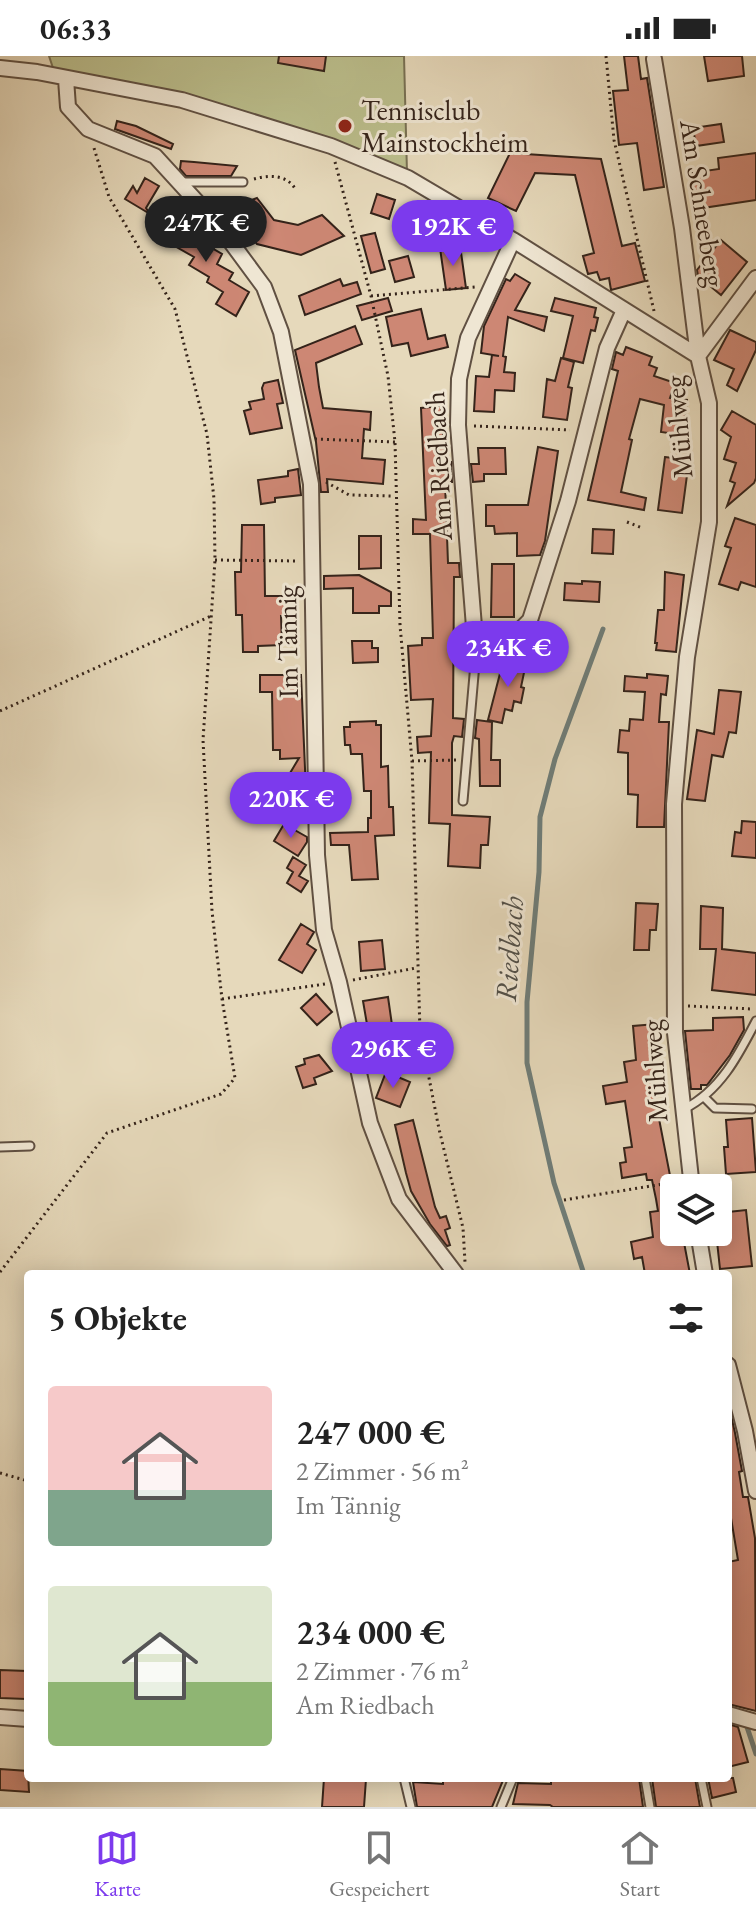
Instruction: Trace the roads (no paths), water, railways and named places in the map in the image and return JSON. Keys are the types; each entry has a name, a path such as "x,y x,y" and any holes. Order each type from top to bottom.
{"street":[{"name":"Am Schneeberg","path":"654,59 682,228 698,356"},
{"name":"Mühlweg","path":"0,68 182,100 331,146 408,178 698,356 709,403 709,522 687,657 674,804 675,1033 691,1174"},
{"name":"Im Tännig","path":"66,79 68,107 88,129 155,156 219,226 264,287 287,353 311,484 317,855 324,930 339,982 370,1123 399,1199 453,1270"},
{"name":"Am Riedbach","path":"476,652 458,425 459,379 468,338 513,240"},
{"path":"698,356 756,278"},
{"path":"476,652 505,645 530,620 565,514 607,348 624,310"},
{"path":"700,1246 704,1270"},
{"path":"732,1381 756,1491"},
{"path":"732,1715 755,1722"},
{"path":"0,1717 24,1719"}],"lane":[{"path":"179,182 243,182"},
{"name":"Am Riedbach","path":"463,801 476,652"},
{"path":"682,1110 705,1098 735,1061 756,1021"},
{"path":"705,1098 715,1108 752,1109"},
{"path":"0,1147 30,1146"},
{"path":"405,1782 411,1807"},
{"path":"501,1807 511,1782"},
{"path":"646,1782 650,1807"},
{"path":"702,1782 707,1807"}],"waterway":[{"name":"Riedbach","path":"583,1270 554,1183 527,1063 527,1002 539,872 540,817 555,759 603,629"},
{"name":"Riedbach","path":"746,1724 756,1754"}],"place":[{"name":"Tennisclub Mainstockheim","path":"345,126"}]}
